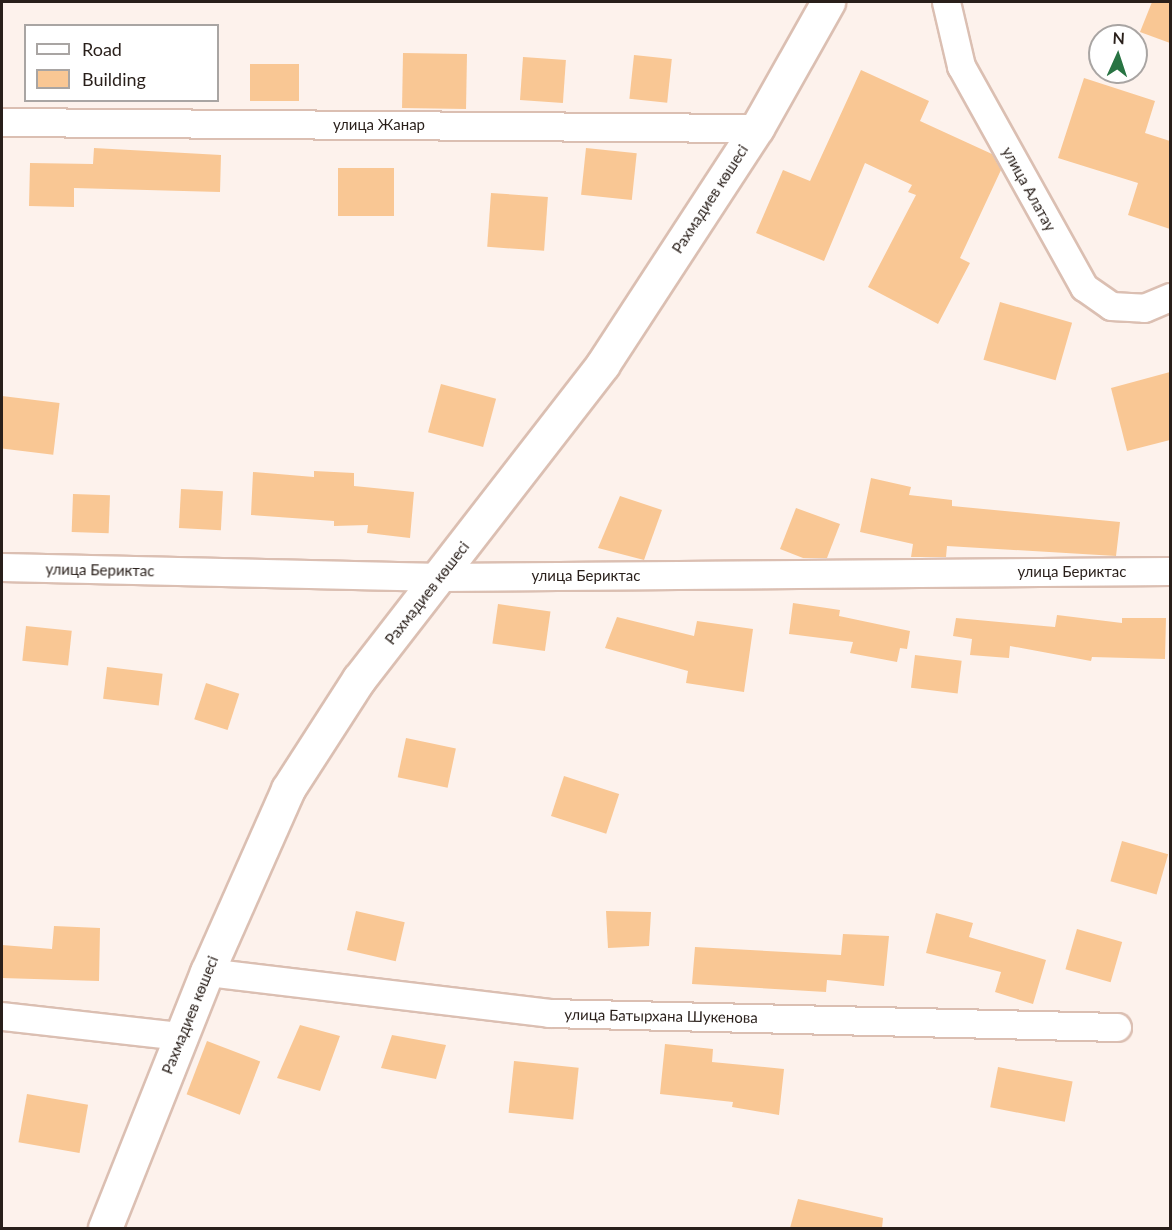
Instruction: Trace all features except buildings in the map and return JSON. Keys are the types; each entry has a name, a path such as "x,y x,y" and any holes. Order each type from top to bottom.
{"street":[{"name":"Рахмадиев көшесі","path":"105,1228 207,972 288,789 359,679 441,577 603,364 757,128 828,2"},
{"name":"улица Алатау","path":"945,2 961,66 1084,287 1111,306 1143,309 1170,297"},
{"name":"улица Жанар","path":"2,122 757,128"},
{"name":"улица Бериктас","path":"2,567 441,577 1170,571"},
{"name":"улица Батырхана Шукенова","path":"207,972 549,1013 1117,1027"},
{"path":"2,1016 181,1036"}]}
